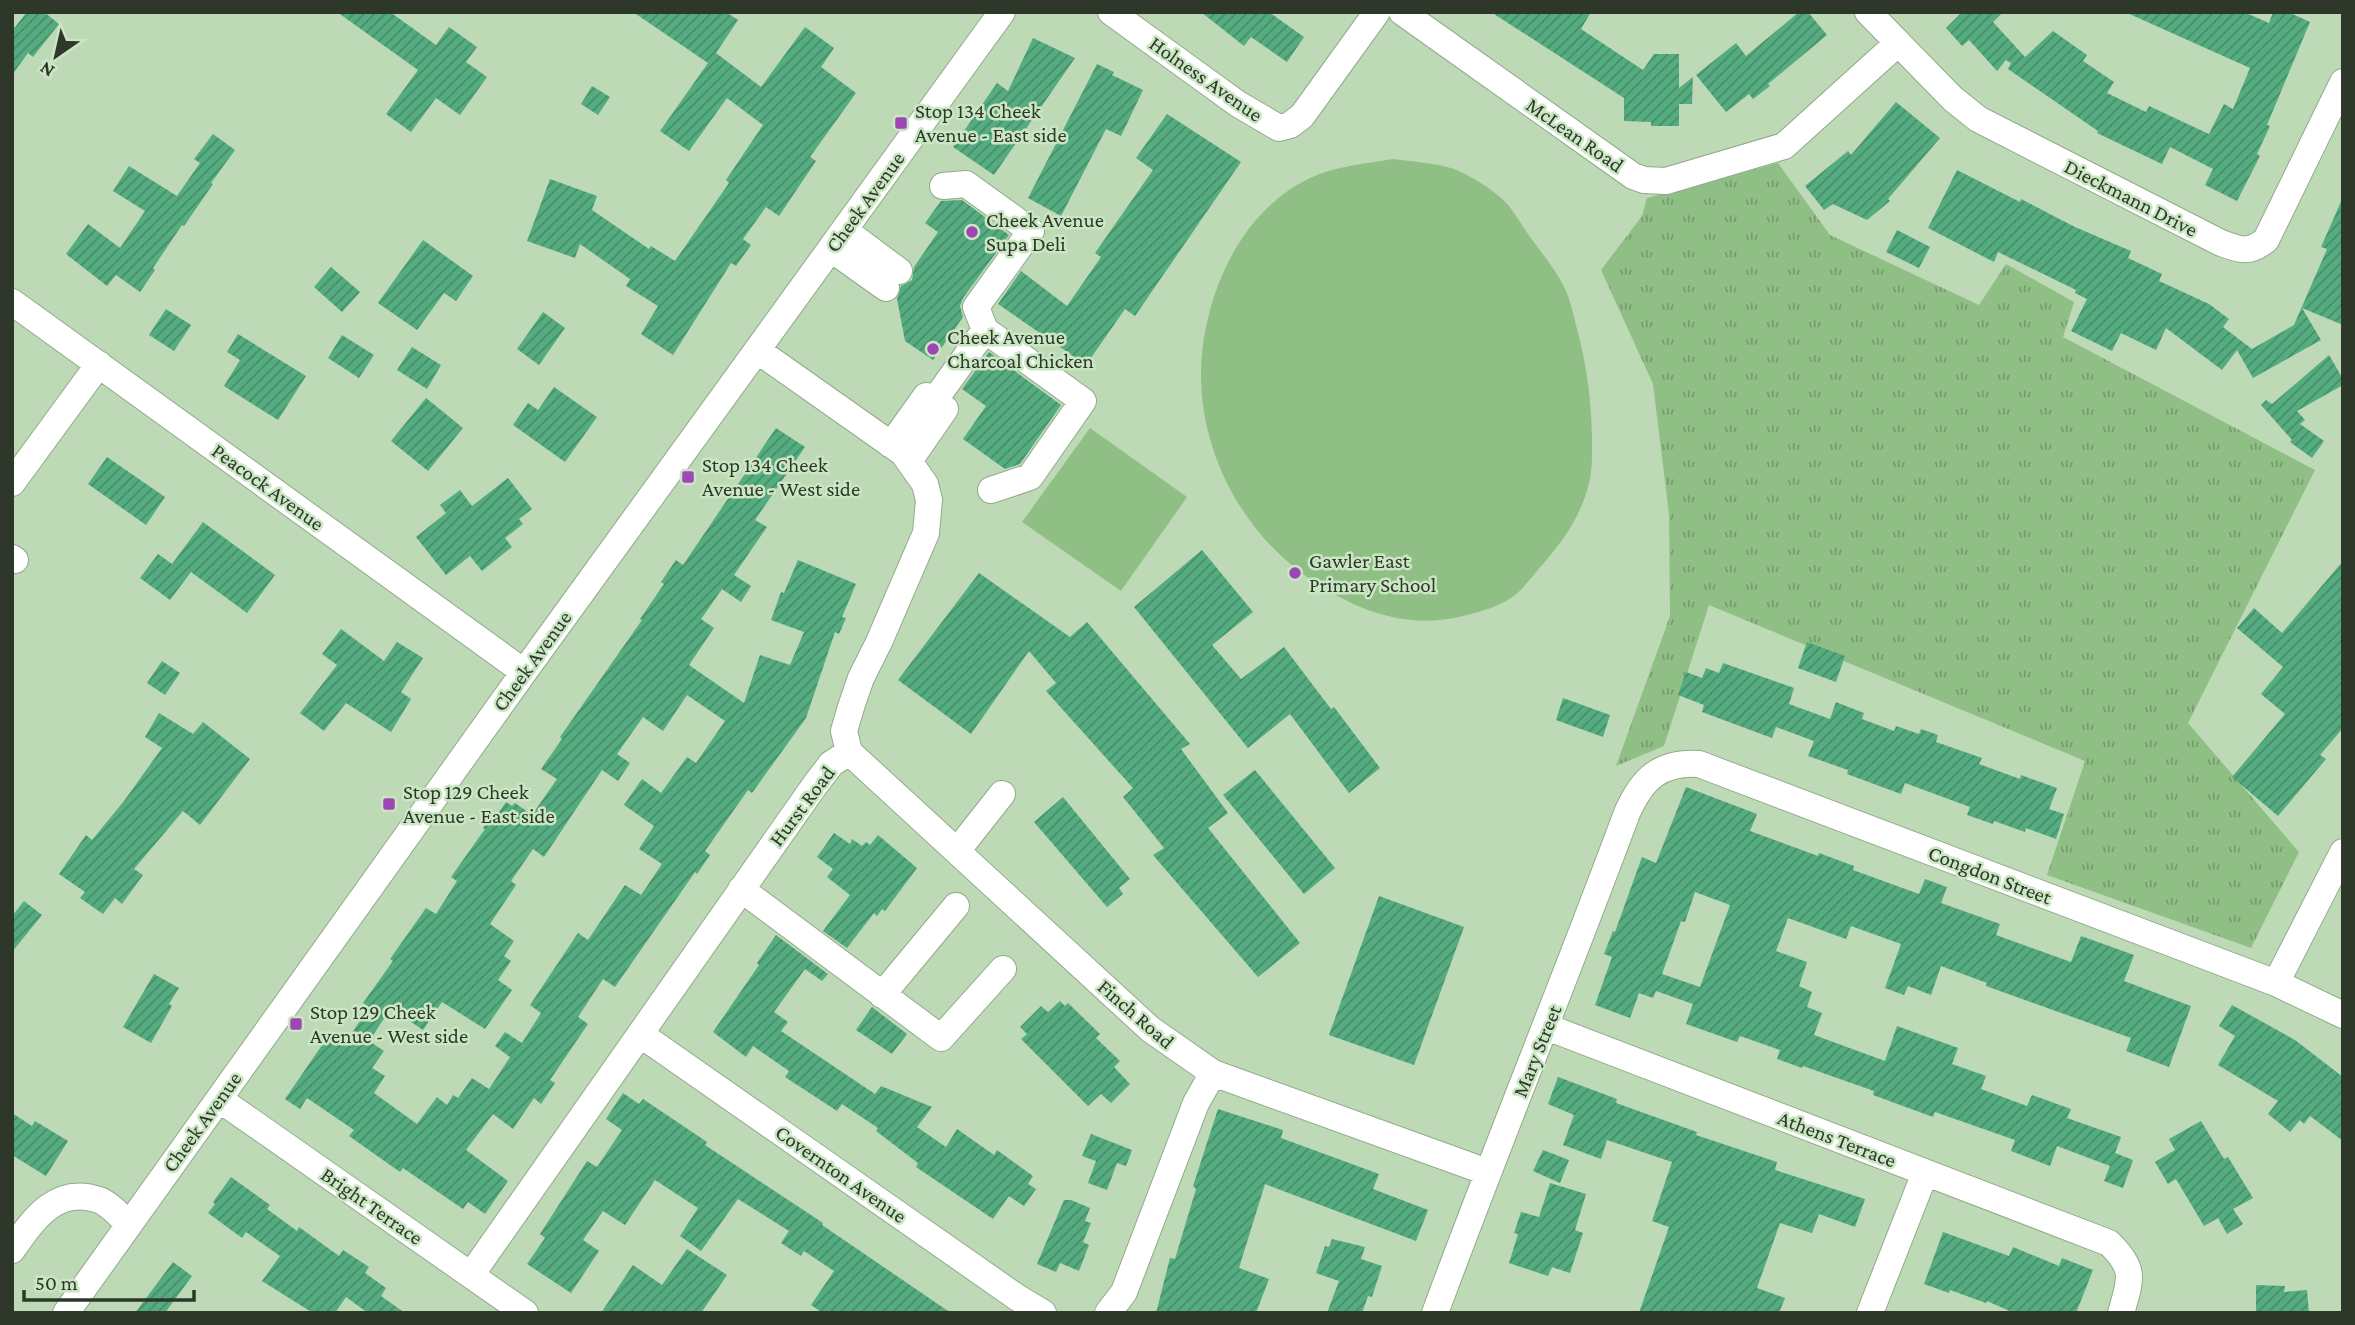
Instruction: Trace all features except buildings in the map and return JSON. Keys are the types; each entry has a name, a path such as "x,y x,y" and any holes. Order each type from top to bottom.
{"street":[{"name":"Cheek Avenue","path":"66,1313 524,672 1002,12"},
{"name":"Holness Avenue","path":"1111,12 1238,104 1279,128 1290,125 1302,116 1377,12"},
{"name":"McLean Road","path":"1402,12 1633,176 1644,180 1666,181 1784,146 1898,43"},
{"name":"Dieckmann Drive","path":"1868,12 1963,110 1995,129 2221,243 2247,251 2266,240 2343,82"},
{"path":"943,186 966,184 1031,230 976,307 985,330 1083,401 1030,477 991,490"},
{"path":"838,239 892,279"},
{"name":"Peacock Avenue","path":"12,302 524,672"},
{"path":"900,453 985,330"},
{"name":"Hurst Road","path":"471,1275 831,764 849,752 844,731 861,678 926,533 929,500 925,484 900,453 757,351"},
{"path":"12,483 99,364"},
{"name":"Finch Road","path":"849,752 1150,1029 1213,1073 1487,1172"},
{"name":"Congdon Street","path":"1638,788 1648,778 1666,768 1699,764 2276,983 2343,1016"},
{"name":"Mary Street","path":"1434,1313 1638,788"},
{"path":"957,851 1002,794"},
{"path":"2276,983 2343,852"},
{"path":"741,889 941,1038 1003,969"},
{"path":"882,995 956,906"},
{"name":"Athens Terrace","path":"1547,1027 2109,1243 2123,1256 2130,1272 2130,1285 2121,1313"},
{"name":"Covernton Avenue","path":"640,1034 1043,1313"},
{"path":"1108,1313 1124,1292 1196,1103 1213,1073"},
{"name":"Bright Terrace","path":"219,1099 525,1313"},
{"path":"1870,1313 1924,1173"},
{"path":"12,1250 36,1217 59,1200 72,1197 100,1201 129,1225"}],"green space":[{"path":"1393,159 1452,168 1486,186 1509,206 1565,288 1586,369 1589,395 1592,436 1590,477 1582,505 1565,536 1528,582 1511,598 1484,610 1445,620 1401,619 1360,607 1321,587 1280,555 1260,534 1228,485 1216,458 1203,401 1201,371 1209,315 1229,260 1244,235 1262,213 1284,194 1308,179 1339,168"},
{"path":"1778,163 1830,235 1979,305 2006,264 2074,302 2063,337 2315,470 2188,723 2299,852 2251,948 2047,875 2085,761 1709,605 1664,746 1616,766 1670,616 1669,514 1653,384 1601,270 1642,216 1647,198"},
{"path":"1090,428 1187,497 1121,591 1022,522"}],"place":[{"name":"Stop 134 Cheek Avenue - East side","path":"901,123"},
{"name":"Cheek Avenue Supa Deli","path":"972,232"},
{"name":"Cheek Avenue Charcoal Chicken","path":"933,349"},
{"name":"Stop 134 Cheek Avenue - West side","path":"688,477"},
{"name":"Gawler East Primary School","path":"1295,573"},
{"name":"Stop 129 Cheek Avenue - East side","path":"389,804"},
{"name":"Stop 129 Cheek Avenue - West side","path":"296,1024"}]}
